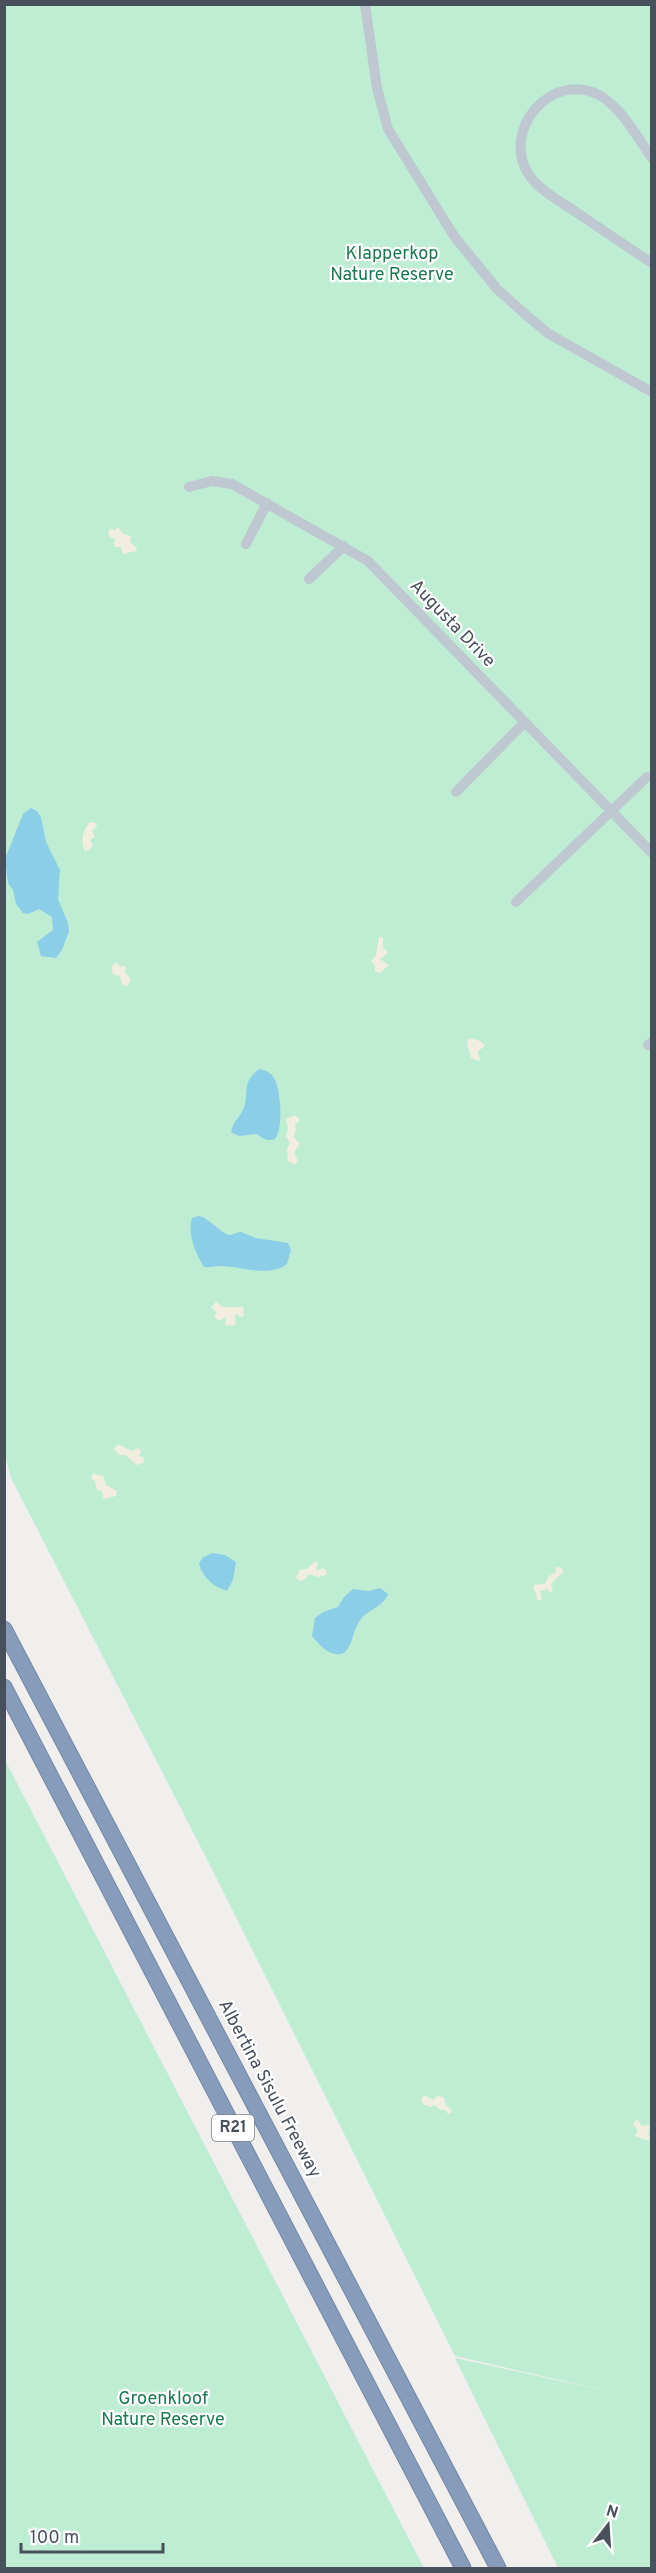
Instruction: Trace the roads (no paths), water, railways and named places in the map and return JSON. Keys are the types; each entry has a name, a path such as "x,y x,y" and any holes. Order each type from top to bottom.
{"highway":[{"name":"Albertina Sisulu Freeway","path":"4,1629 498,2568"},
{"name":"R21","path":"4,1687 463,2568"}],"street":[{"path":"365,4 377,88 388,129 454,236 497,289 549,334 651,392"},
{"path":"651,158 619,112 606,100 589,92 568,90 547,99 527,119 519,138 522,158 529,175 545,192 651,263"},
{"name":"Augusta Drive","path":"189,487 207,482 225,481 359,554 376,568 651,853"},
{"path":"246,544 267,503"},
{"path":"309,579 344,546"},
{"path":"456,792 524,723"},
{"path":"516,902 647,777"}],"water":[{"path":"31,808 41,817 46,842 60,870 58,899 69,931 62,950 56,958 41,956 37,942 53,930 52,917 39,909 28,914 23,913 16,904 13,890 8,883 5,859 23,814"},
{"path":"259,1069 272,1075 278,1088 280,1126 278,1134 272,1140 256,1134 239,1136 231,1132 245,1105 249,1079"},
{"path":"198,1216 228,1235 241,1232 256,1238 288,1243 291,1250 287,1264 280,1268 263,1271 227,1266 204,1267 191,1237 192,1218"},
{"path":"212,1553 225,1555 236,1562 233,1580 227,1591 210,1581 203,1574 199,1564 202,1558"},
{"path":"380,1588 388,1594 386,1598 361,1619 344,1653 330,1652 312,1636 315,1618 323,1612 338,1607 353,1589 369,1591"}],"park label":[{"name":"Klapperkop Nature Reserve","path":"392,264"},
{"name":"Groenkloof Nature Reserve","path":"163,2409"}]}
